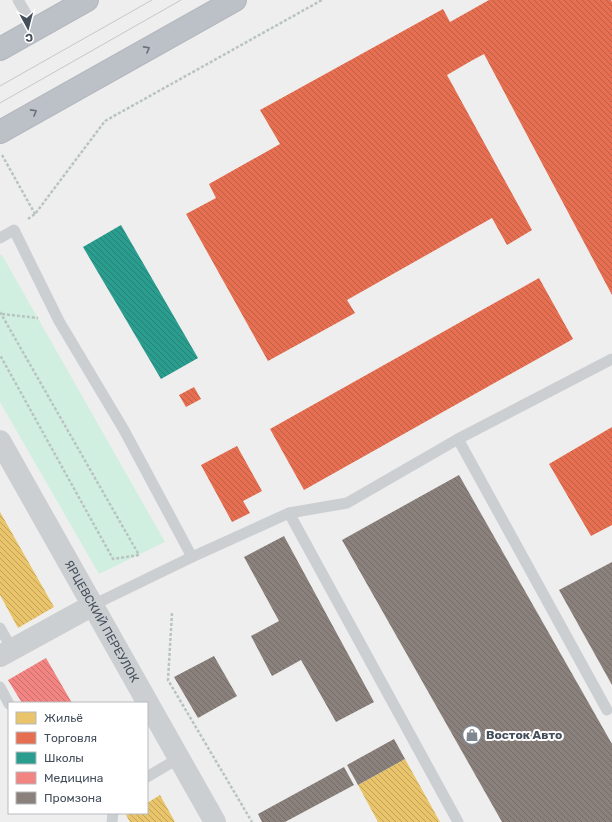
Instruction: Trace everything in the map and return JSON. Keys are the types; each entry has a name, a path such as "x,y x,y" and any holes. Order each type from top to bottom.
{"highway":[{"path":"0,49 87,0"},
{"path":"0,132 235,0"}],"street":[{"name":"ЯРЦЕВСКИЙ ПЕРЕУЛОК","path":"0,441 148,702"},
{"path":"6,652 93,605"},
{"name":"ЯРЦЕВСКИЙ ПЕРЕУЛОК","path":"148,703 215,822"}],"lane":[{"path":"18,0 35,29"},
{"path":"0,238 14,230 59,321 124,430 192,557"},
{"path":"93,605 192,557 289,513 347,504 458,439 612,359"},
{"path":"458,439 607,710"},
{"path":"289,513 458,822"},
{"path":"0,628 6,652"},
{"path":"0,687 8,702"},
{"path":"148,776 179,758"}],"path":[{"path":"0,160 2,155 35,214 105,121 322,0"},
{"path":"0,314 59,321"},
{"path":"0,314 139,555 113,559 0,355"},
{"path":"172,613 168,680 252,822"}],"green space":[{"path":"0,255 2,255 165,542 99,574 0,402"}],"building: Жильё":[{"path":"0,512 54,607 18,628 0,595"},
{"path":"405,759 440,822 378,822 358,785"},
{"path":"160,795 175,822 130,822 126,815 128,814 148,814 148,802"}],"building: Торговля":[{"path":"489,0 611,0 612,2 612,295 484,54 447,75 532,230 507,245 492,218 347,300 355,313 268,361 186,214 216,198 209,184 280,144 260,110 443,9 450,22"},
{"path":"539,278 573,339 304,490 270,429"},
{"path":"194,387 201,399 186,407 179,395"},
{"path":"612,427 612,525 591,536 549,464"},
{"path":"237,446 262,491 243,501 250,513 232,522 201,465"}],"building: Школы":[{"path":"121,225 198,358 161,379 83,247"}],"building: Медицина":[{"path":"46,658 71,702 21,702 8,680"}],"building: Промзона":[{"path":"459,475 612,744 612,822 502,822 342,540"},
{"path":"284,536 374,702 336,722 301,660 272,676 251,636 279,621 244,557"},
{"path":"612,562 612,685 559,590"},
{"path":"214,656 237,696 198,718 174,677"},
{"path":"394,739 405,759 358,785 347,765"},
{"path":"344,767 354,785 285,822 262,822 258,814"}],"tram line":[{"path":"0,86 152,0"},
{"path":"0,103 181,0"}],"place":[{"name":"Восток Авто","path":"472,735"}]}
